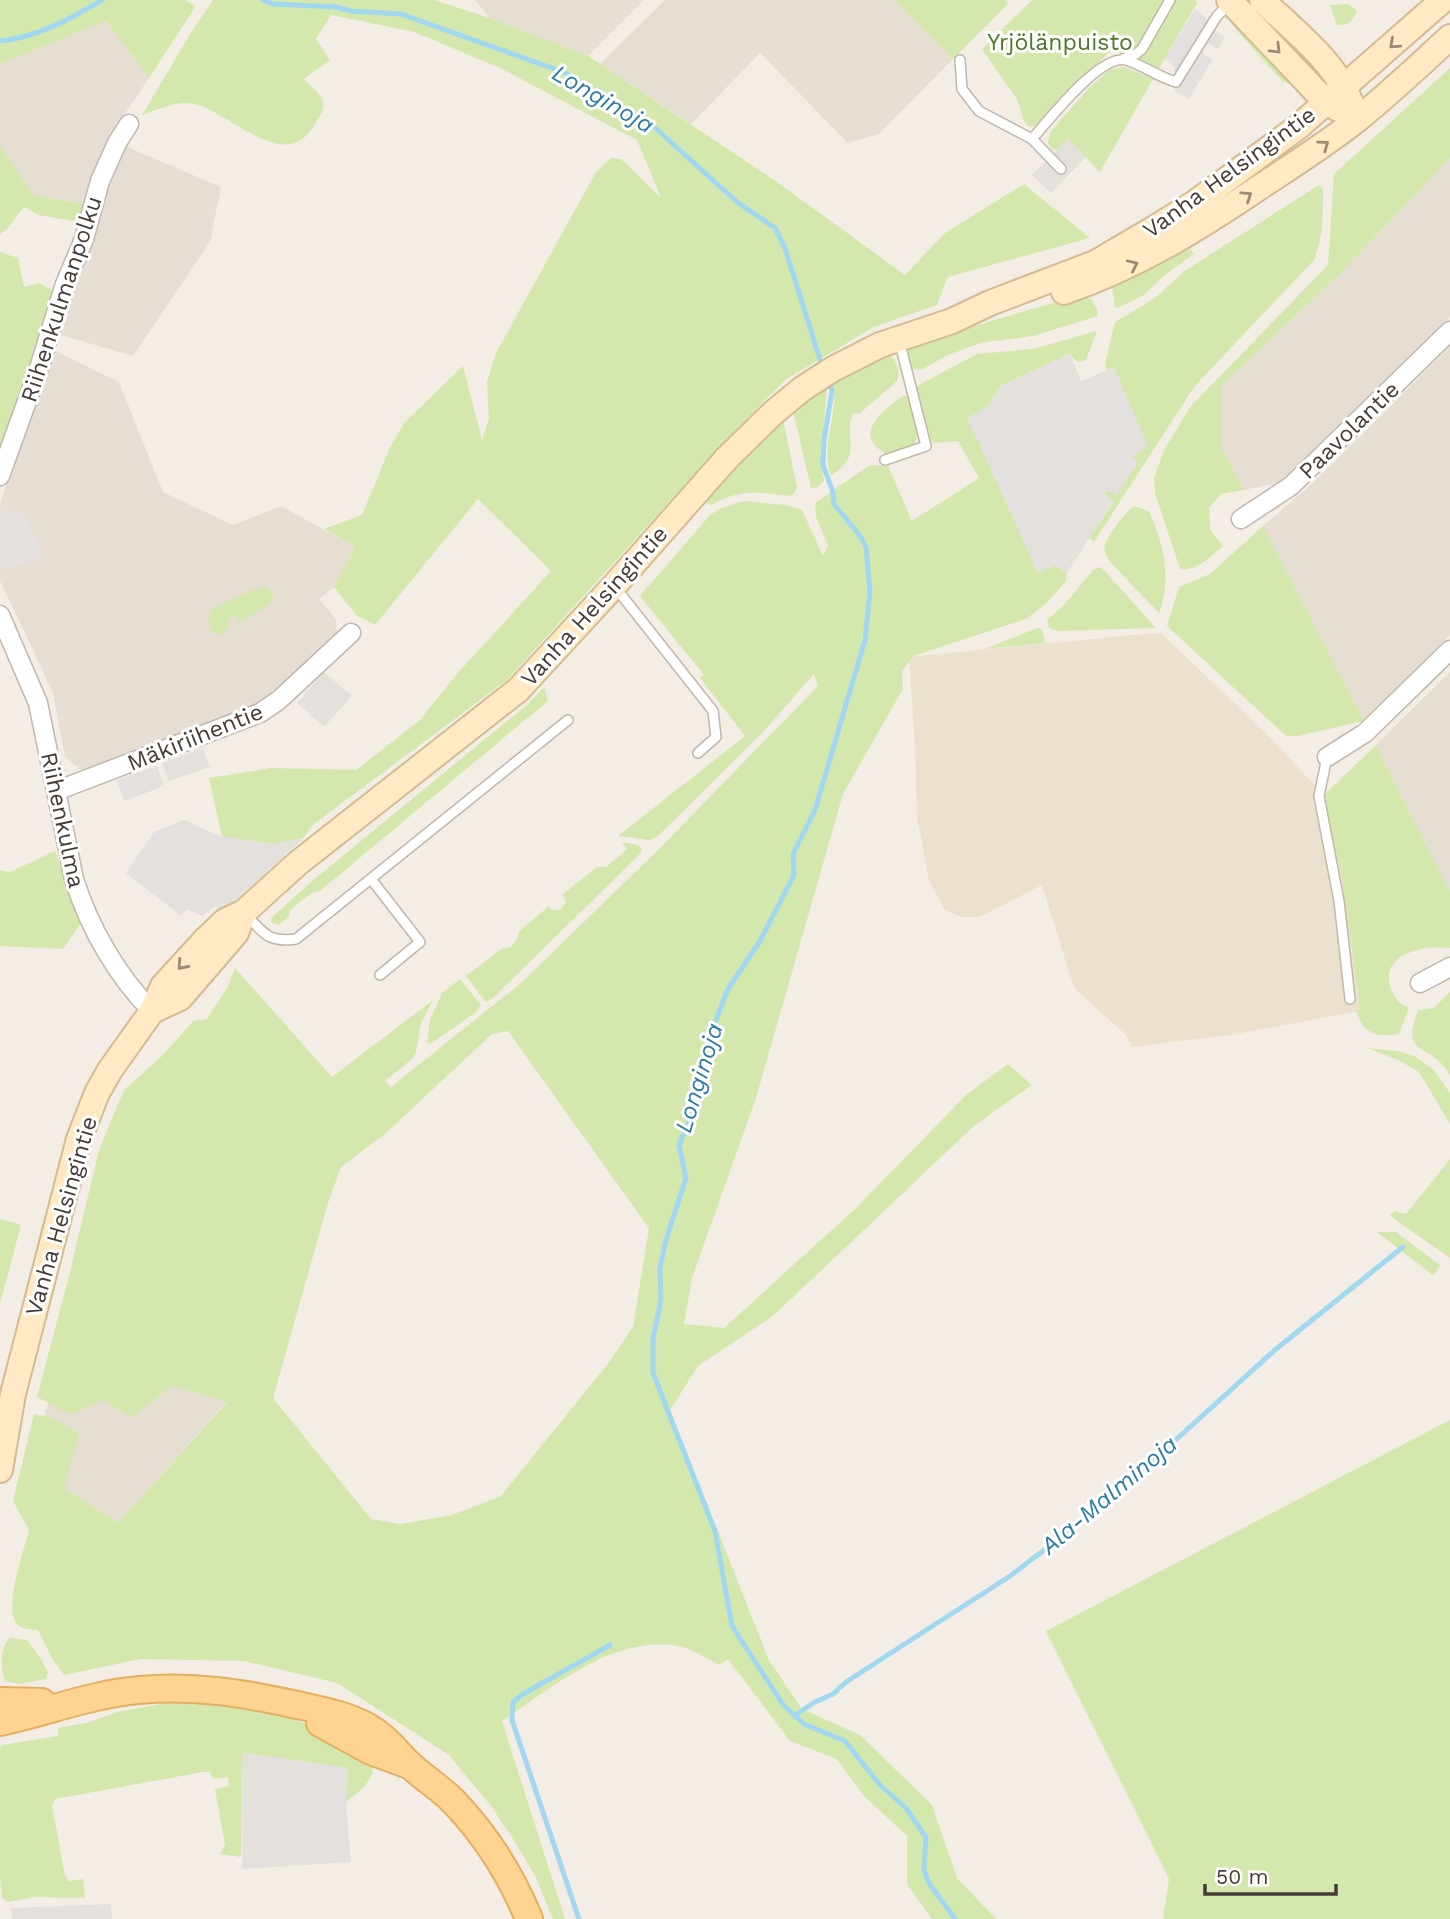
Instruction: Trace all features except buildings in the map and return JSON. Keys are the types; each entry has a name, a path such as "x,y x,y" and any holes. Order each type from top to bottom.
{"main road":[{"path":"1262,0 1327,64 1336,95"},
{"name":"Vanha Helsingintie","path":"0,1470 13,1394 79,1139 97,1093 152,1011 180,998 236,933 244,912 298,863 518,690 727,458 802,389 855,356 899,337 952,321 990,303 1095,263 1158,226 1276,143 1336,95 1443,0"},
{"path":"1230,1 1336,95 1357,120"},
{"name":"Vanha Helsingintie","path":"952,321 994,315 1098,280 1152,256 1317,150 1357,120 1450,37"},
{"name":"Vanha Helsingintie","path":"0,1423 13,1394"},
{"path":"0,1722 109,1694 181,1688 244,1693 323,1711 365,1725 383,1735 410,1765 454,1802 487,1841 517,1891 529,1919"},
{"path":"0,1701 30,1700 68,1704"}],"street":[{"name":"Riihenkulmanpolku","path":"0,476 40,365 65,284 84,239 100,181 128,124"},
{"name":"Paavolantie","path":"1241,519 1291,486 1450,331"},
{"name":"Riihenkulma","path":"0,615 37,703 79,898 127,982 152,1011"},
{"name":"Mäkiriihentie","path":"57,791 260,713 279,700 351,633"},
{"path":"1327,757 1365,733 1450,650"},
{"path":"1420,983 1450,967"}],"lane":[{"path":"1032,139 1092,74 1109,63 1136,54 1142,49 1170,0"},
{"path":"1123,59 1176,82 1217,16 1230,1"},
{"path":"960,60 962,89 979,111 1032,139 1061,169"},
{"path":"885,460 926,446 899,337"},
{"path":"612,588 623,597 713,711 716,737 698,753"},
{"path":"244,912 270,939 280,942 296,939 568,720"},
{"path":"1327,757 1319,796 1339,901 1350,999"},
{"path":"371,879 420,942 380,975"}],"shaded area":[{"path":"475,0 644,0 588,56 490,18"},
{"path":"665,0 894,0 953,59 879,134 848,143 760,53 691,124 600,64"},
{"path":"1195,9 1215,31 1225,37 1218,49 1209,44 1202,53 1212,60 1189,99 1175,91 1174,66 1164,59"},
{"path":"106,21 149,78 110,136 85,204 33,195 0,145 0,64"},
{"path":"1068,139 1086,157 1051,193 1032,175"},
{"path":"125,146 221,187 210,242 133,356 54,333"},
{"path":"1450,158 1450,317 1283,482 1244,490 1222,448 1222,385 1340,274"},
{"path":"1450,347 1450,635 1364,721 1263,526 1313,483"},
{"path":"49,348 119,382 163,492 233,525 281,506 355,547 334,587 319,599 336,619 337,633 261,704 84,772 65,757 53,692 0,581 0,505"},
{"path":"1070,354 1081,381 1114,367 1148,447 1132,456 1138,462 1117,495 1105,490 1105,495 1113,501 1067,573 1055,565 1038,573 967,418 988,406 1001,386"},
{"path":"5,507 27,520 42,555 3,571 0,565 0,534 8,530 0,526 0,516"},
{"path":"1162,634 1269,736 1319,790 1342,878 1360,1011 1231,1035 1132,1047 1125,1034 1074,988 1042,885 980,917 962,917 945,910 929,881 917,816 909,657"},
{"path":"324,672 352,696 324,727 297,703"},
{"path":"1450,672 1450,892 1376,745"},
{"path":"203,748 210,767 169,781 162,763"},
{"path":"157,766 164,786 124,801 116,780"},
{"path":"184,820 222,837 275,844 303,838 222,913 215,906 202,916 187,909 181,916 126,873 154,832"},
{"path":"60,1354 227,1401 118,1523 25,1496"},
{"path":"243,1753 348,1768 346,1805 351,1862 242,1869"},
{"path":"111,1904 112,1919 12,1919 11,1908"}],"green space":[{"path":"0,0 185,0 196,6 149,78 106,21 0,64"},
{"path":"213,0 434,0 490,18 588,56 777,182 905,275 945,233 1024,184 1090,238 948,277 937,305 874,327 785,380 718,448 507,680 314,824 303,838 275,844 222,837 209,778 271,768 356,770 419,721 456,675 551,571 478,499 375,625 356,615 334,587 355,547 324,529 362,515 390,447 405,422 463,366 482,440 489,419 487,382 496,353 596,172 611,158 621,159 661,198 637,140 500,68 414,32 331,15 316,39 330,60 304,79 322,99 323,109 308,134 294,143 280,144 266,140 194,104 174,104 142,115"},
{"path":"894,0 1005,0 1009,3 953,59"},
{"name":"Yrjölänpuisto","path":"1032,0 1196,0 1197,3 1159,68 1111,50 1039,125 1029,127 1024,121 1017,99 982,49"},
{"path":"1348,4 1357,11 1347,24 1337,25 1330,5"},
{"path":"1234,21 1290,83 1282,81 1231,24"},
{"path":"1124,67 1153,79 1100,172 1068,139 1057,150 1051,149 1048,143 1050,132 1090,87 1110,70"},
{"path":"1450,68 1450,158 1340,274 1222,385 1222,448 1244,490 1221,494 1209,508 1210,530 1223,546 1197,566 1180,569 1155,493 1154,478 1164,450 1191,406 1328,265 1334,174"},
{"path":"0,145 33,195 85,204 79,222 38,215 24,207 0,234"},
{"path":"1319,185 1323,190 1323,217 1314,260 1194,387 1094,542 1089,538 1113,502 1104,493 1108,490 1117,495 1132,457 1114,367 1106,370 1105,364 1115,322 1154,299 1183,272"},
{"path":"1190,248 1194,254 1166,274 1144,295 1115,307 1111,279"},
{"path":"0,252 18,258 24,287 39,283 57,293 0,461"},
{"path":"1076,296 1091,299 1098,316 1033,336 980,343 946,356 921,370 911,369 907,352 911,345"},
{"path":"1097,331 1086,360 1078,362 1069,354 1001,386 988,406 1037,573 1055,565 1067,573 1066,581 1047,603 1026,619 913,656 902,671 903,689 843,794 756,1098 692,1278 684,1324 724,1328 856,1208 966,1095 1008,1064 1032,1085 975,1125 773,1316 698,1366 670,1410 769,1660 802,1709 860,1735 932,1805 957,1878 996,1919 932,1919 907,1884 907,1836 863,1795 837,1759 790,1741 728,1659 719,1665 686,1648 661,1645 636,1647 612,1654 565,1678 502,1721 565,1919 553,1919 536,1878 517,1845 491,1806 449,1755 337,1683 244,1661 141,1659 64,1675 38,1630 21,1627 13,1616 13,1592 29,1530 13,1501 34,1414 51,1417 79,1433 64,1488 118,1523 227,1402 172,1386 131,1418 103,1400 70,1415 37,1397 99,1150 124,1090 163,1055 193,1021 207,1019 227,988 235,968 332,1077 433,1000 421,1023 416,1052 412,1059 385,1081 391,1087 521,983 659,849 818,686 814,674 763,732 658,836 649,840 618,836 745,736 700,678 704,675 640,596 710,515 719,509 744,501 786,505 802,510 823,556 828,545 816,517 815,503 870,465 888,466 912,521 979,478 958,441 933,443 917,388 919,385 977,354 1033,349","holes":["508,1031 649,1228 633,1327 610,1361 501,1496 452,1515 401,1524 371,1519 273,1398 328,1203 341,1167 385,1134 492,1034"]},
{"path":"888,353 897,366 897,381 859,414 853,413 850,423 850,454 841,468 831,476 827,452 834,404 832,381"},
{"path":"827,385 821,465 824,481 818,487 811,488 793,411"},
{"path":"907,395 915,420 916,439 909,448 889,455 875,446 870,436 871,430 884,411"},
{"path":"783,419 797,487 794,494 749,493 731,496 711,505 703,502 740,460"},
{"path":"1134,506 1149,511 1159,536 1166,574 1159,613 1110,562 1105,552 1110,535"},
{"path":"1263,526 1364,721 1298,736 1286,736 1167,626 1179,587 1210,574"},
{"path":"1099,567 1156,628 1058,631 1049,628 1047,620 1064,605 1093,570"},
{"path":"266,587 274,596 269,605 238,623 235,616 232,616 229,627 223,634 212,633 208,620 213,608 255,589"},
{"path":"1037,628 1042,629 1045,643 985,649"},
{"path":"544,687 548,701 320,891 312,893 290,910 289,917 279,925 271,922 271,918 312,881 528,704"},
{"path":"1376,745 1450,892 1450,948 1417,950 1397,959 1391,967 1391,989 1398,1001 1409,1008 1399,1034 1391,1035 1367,1030 1356,1011 1360,1010 1342,878 1322,797"},
{"path":"622,842 638,845 642,849 641,853 493,998 485,1001 466,976 501,949 511,947 518,938 518,932 549,906 552,910 560,910 566,902 563,894 597,867 606,867 627,849"},
{"path":"55,851 82,922 63,949 0,946 0,870 10,872"},
{"path":"460,979 481,1005 475,1013 430,1044 427,1042 430,1020 442,993"},
{"path":"1450,992 1450,1075 1442,1064 1415,1043 1412,1036 1418,1010 1434,1008"},
{"path":"1368,1048 1398,1051 1414,1056 1433,1069 1450,1093 1450,1124 1419,1072"},
{"path":"1450,1159 1450,1258 1390,1216 1394,1211 1406,1214"},
{"path":"0,1219 21,1225 0,1304"},
{"path":"1377,1232 1396,1232 1440,1265 1434,1276"},
{"path":"1450,1420 1450,1919 1163,1919 1169,1879 1046,1631"},
{"path":"10,1638 27,1640 48,1672 46,1679 19,1684 5,1681 2,1658 4,1646"},
{"path":"173,1702 258,1709 299,1721 342,1743 373,1765 371,1777 346,1802 348,1768 243,1753 241,1857 220,1854 225,1845 215,1789 229,1786 228,1777 213,1779 210,1772 203,1772 55,1799 52,1805 65,1876 69,1881 83,1879 85,1898 35,1897 8,1902 2,1898 2,1745 58,1736 58,1728 90,1722 117,1712"}],"waterway":[{"name":"Longinoja","path":"0,41 40,31 102,0"},
{"name":"Longinoja","path":"263,0 273,4 401,14 563,72 652,125 737,202 775,228 785,248 821,363"},
{"name":"Longinoja","path":"830,383 832,391 823,465 833,492 834,504 866,547 870,592 865,640 815,810 793,854 794,875 760,941 728,989 704,1051 691,1116 679,1145 686,1178 660,1268 661,1300 653,1339 653,1373 715,1531 732,1626 784,1706 804,1724 845,1741 880,1785 906,1808 926,1837 924,1870 929,1883 955,1919"},
{"name":"Ala-Malminoja","path":"794,1716 833,1694 846,1682 1010,1576 1105,1504 1276,1349 1403,1247"},
{"path":"579,1919 512,1720 513,1702 610,1645"}]}
